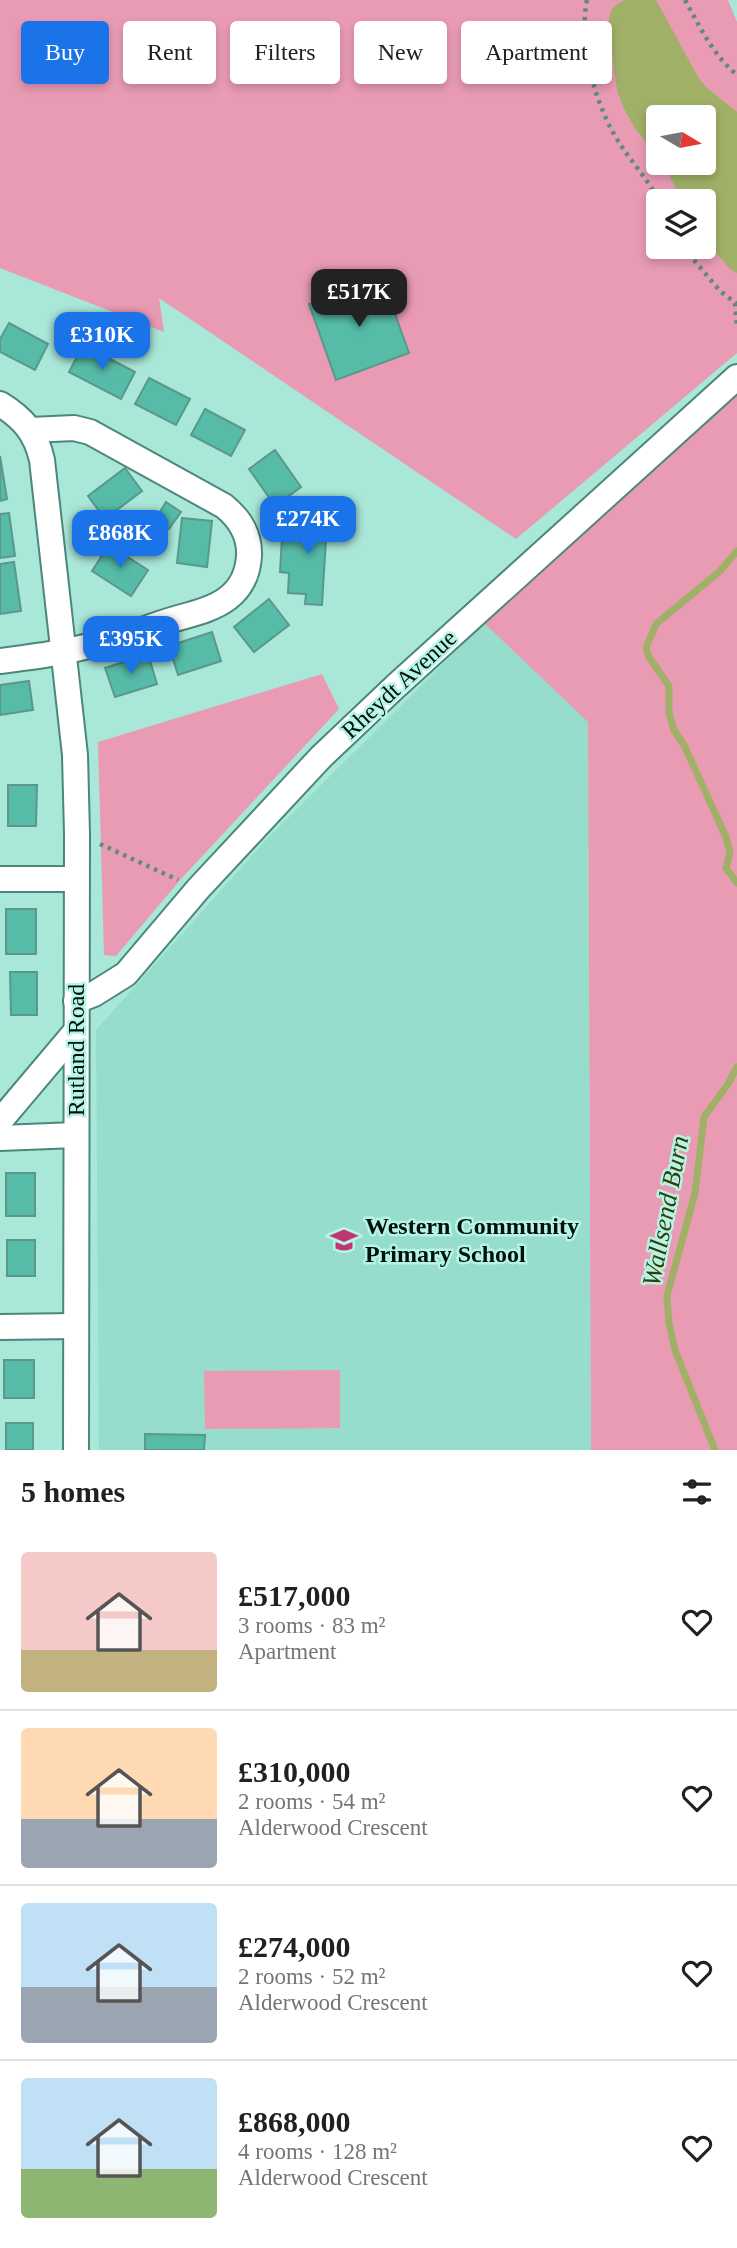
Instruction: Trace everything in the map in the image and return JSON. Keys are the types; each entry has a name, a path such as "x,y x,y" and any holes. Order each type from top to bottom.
{"street":[{"name":"Rheydt Avenue","path":"76,1001 103,990 126,974 198,889 321,757 397,684 737,377"},
{"path":"0,404 31,430 74,428 103,438 224,506 240,522 248,541 249,561 244,578 235,592 220,603 96,645 0,661"},
{"name":"Rutland Road","path":"31,430 42,460 75,755 76,1450"},
{"path":"0,879 76,879"},
{"path":"0,1121 76,1031"},
{"path":"0,1138 76,1135"},
{"path":"0,1327 76,1326"}],"path":[{"path":"587,0 584,12 586,44 600,106 621,146 652,189"},
{"path":"685,0 713,50 737,75"},
{"path":"693,259 720,291 736,304 737,328"},
{"path":"77,834 198,889"}],"shaded area":[{"path":"0,0 728,0 737,22 737,353 516,539 159,298 164,332 0,268"},
{"path":"624,0 656,0 698,77 737,112 737,273 716,253 716,189 676,189 669,175 716,175 716,105 646,105 646,141 624,109 617,90 612,53 612,21 609,21 612,8"},
{"path":"737,394 737,1450 591,1450 588,722 484,623 669,452"},
{"name":"Western Community Primary School","path":"484,623 588,721 591,1450 99,1450 96,1030 267,839"},
{"path":"322,674 339,709 182,878 116,956 104,955 98,742"},
{"path":"340,1370 340,1428 205,1429 204,1371"}],"building":[{"path":"382,278 409,353 336,380 309,304"},
{"path":"9,323 48,344 35,370 0,352 0,339"},
{"path":"83,345 135,372 121,399 69,372"},
{"path":"149,378 190,399 176,425 135,404"},
{"path":"205,409 245,430 231,456 191,435"},
{"path":"275,450 301,487 275,506 249,469"},
{"path":"0,456 7,499 0,501"},
{"path":"125,468 142,491 105,519 88,496"},
{"path":"166,502 181,512 169,529 155,520"},
{"path":"9,513 15,556 0,558 0,514"},
{"path":"182,518 212,521 207,567 177,563"},
{"path":"292,519 346,522 344,540 326,539 322,605 305,604 306,594 288,593 289,573 280,572 282,537 291,537"},
{"path":"109,545 148,570 131,596 92,571"},
{"path":"14,562 21,611 0,614 0,564"},
{"path":"269,599 289,625 254,652 234,627"},
{"path":"212,632 221,661 178,675 169,646"},
{"path":"148,654 157,684 115,697 105,668"},
{"path":"29,681 33,710 0,715 0,685"},
{"path":"8,785 37,785 36,826 8,826"},
{"path":"6,909 36,909 36,954 6,954"},
{"path":"10,972 37,972 37,1015 11,1015"},
{"path":"6,1173 35,1173 35,1216 6,1216"},
{"path":"7,1240 35,1240 35,1276 7,1276"},
{"path":"4,1360 34,1360 34,1398 4,1398"},
{"path":"6,1423 33,1423 33,1450 6,1450"},
{"path":"145,1434 205,1435 204,1450 145,1450"}],"waterway":[{"name":"Wallsend Burn","path":"737,551 720,571 656,624 646,648 669,686 669,713 674,730 684,745 726,837 730,852 726,868 737,883"},
{"name":"Wallsend Burn","path":"715,1450 675,1350 667,1296 695,1193 704,1117 737,1067"}],"place":[{"name":"Western Community Primary School","path":"344,1240"}]}
